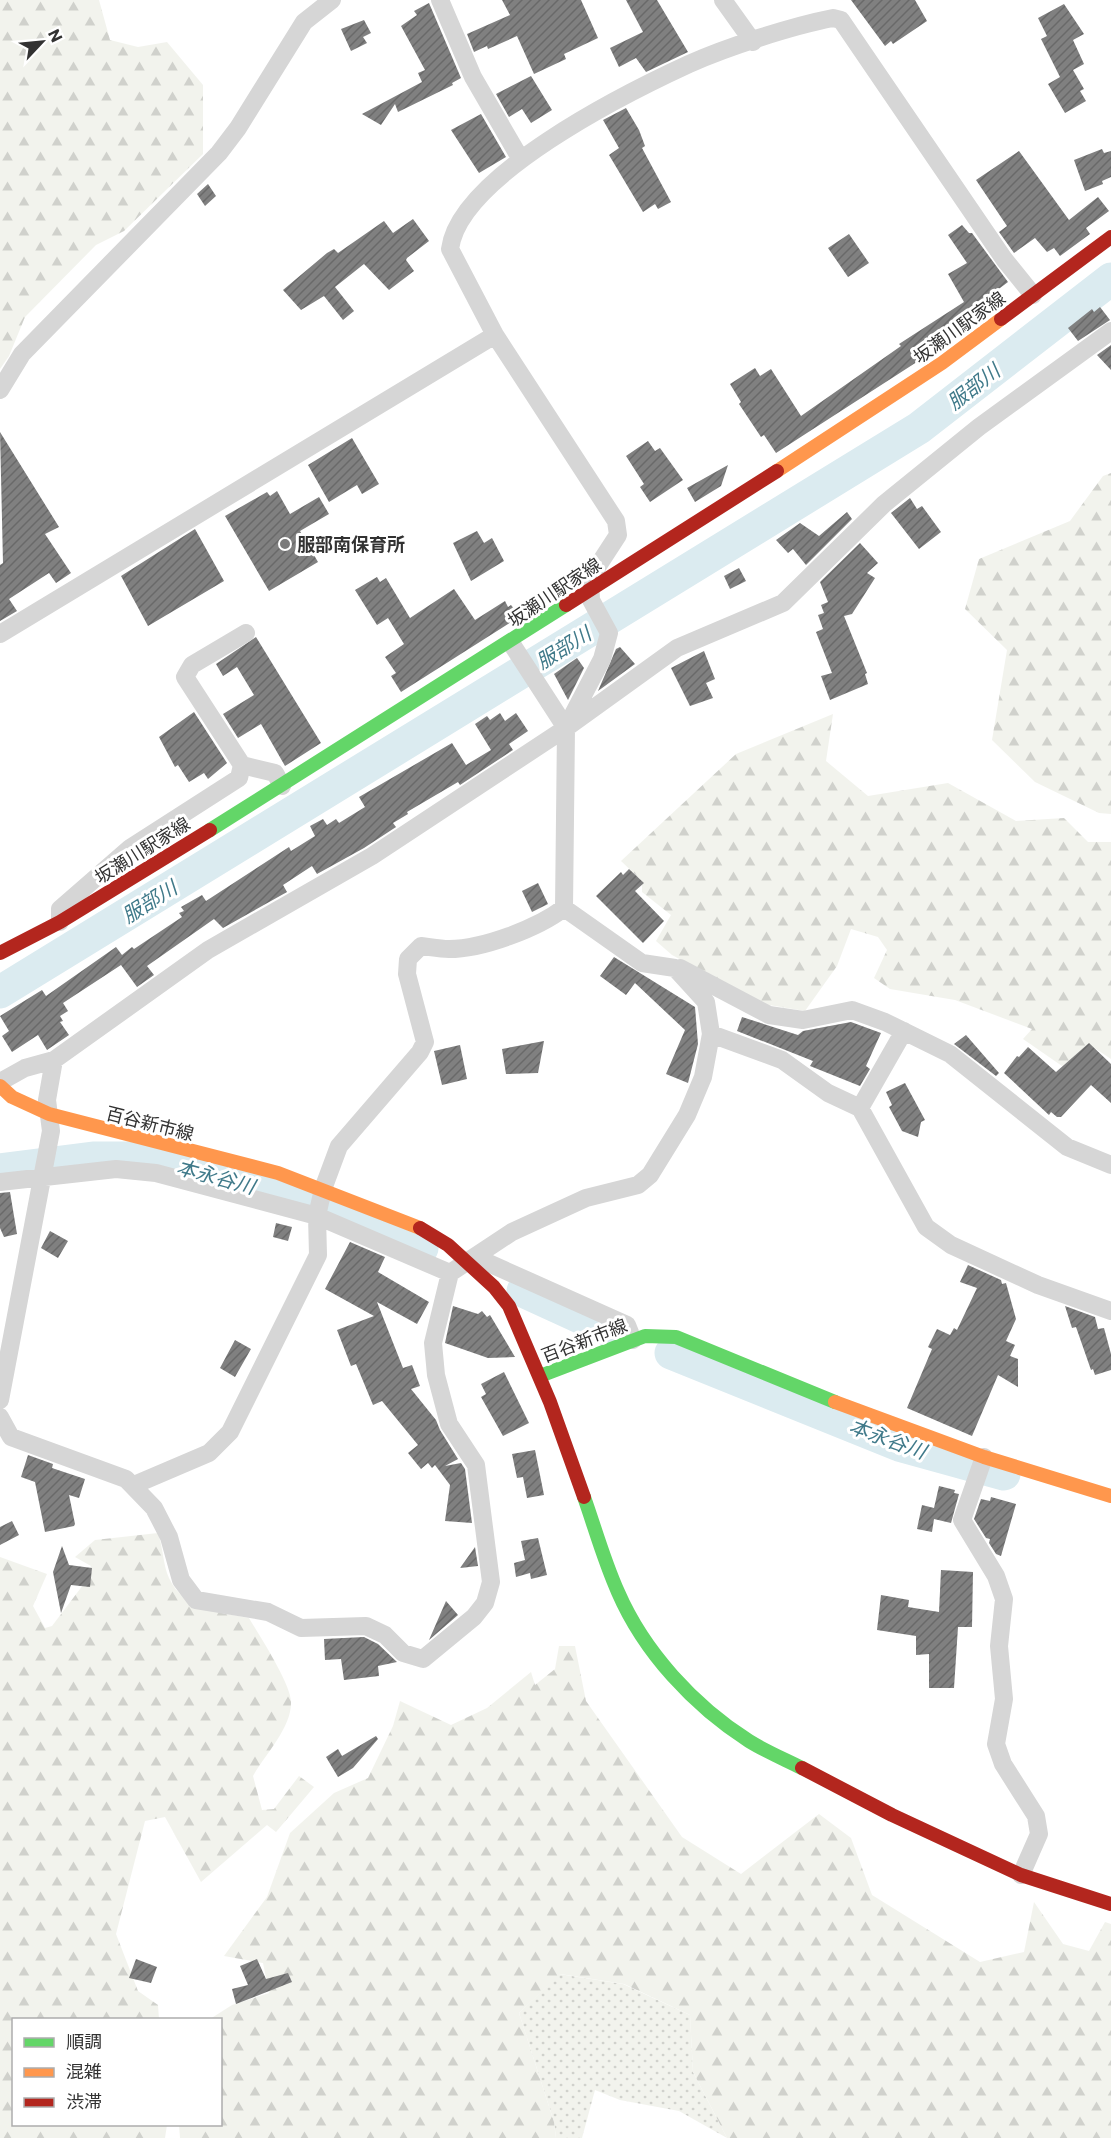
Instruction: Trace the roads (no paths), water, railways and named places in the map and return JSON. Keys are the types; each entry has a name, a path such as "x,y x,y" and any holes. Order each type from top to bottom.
{"main road":[{"name":"坂瀬川駅家線","path":"0,953 60,922 514,648 590,589 855,422 942,363 1111,237"},
{"name":"百谷新市線","path":"0,1084 12,1097 50,1123 278,1173 419,1227 471,1259 494,1287 509,1306 540,1376 645,1336 676,1337 801,1390 984,1457 1111,1496"},
{"path":"540,1376 618,1593 651,1648 672,1677 699,1702 749,1741 891,1815 1022,1875 1111,1905"}],"street":[{"path":"0,390 22,354 219,153 238,128 304,22 332,0"},
{"path":"440,0 473,77 520,158"},
{"path":"723,0 753,42"},
{"path":"564,908 566,728 602,659 609,633 591,600 590,578 618,535 616,521 495,335 450,249 452,233 468,210 520,158 690,64 819,20 833,18 841,20 1004,259 1033,295"},
{"path":"0,1084 25,1068 54,1060 208,950 372,856 566,728 677,648 783,603 884,504 979,427 1111,331"},
{"path":"0,634 495,335"},
{"path":"246,633 192,665 185,677 242,765 275,772 282,786"},
{"path":"514,648 566,728"},
{"path":"60,922 60,909 130,848 239,778 242,765"},
{"path":"564,908 642,963 683,968 769,1015 803,1020 852,1010 903,1031 950,1054 1067,1147 1111,1165"},
{"path":"134,1485 209,1453 230,1432 318,1255 317,1216 323,1189 339,1146 420,1052 425,1042 407,974 408,959 421,946 450,949 481,945 549,920 564,908"},
{"path":"0,1417 11,1437 126,1479 134,1485 154,1508 169,1537 181,1580 196,1600 268,1612 301,1628 366,1626 385,1635 403,1653 423,1659 474,1617 485,1603 491,1582 476,1465 449,1424 436,1375 433,1343 450,1273 512,1232 586,1198 638,1185 650,1175 687,1115 703,1077 711,1034 706,1002 675,968"},
{"path":"860,1108 903,1031"},
{"path":"711,1034 782,1060 828,1093 860,1108 926,1227 951,1245 1027,1280 1111,1311"},
{"path":"0,1400 42,1175 50,1123 46,1100 54,1060"},
{"path":"0,1182 42,1175 116,1169 156,1173 317,1216 450,1273"},
{"path":"471,1259 627,1325 633,1340"},
{"path":"984,1457 962,1520 996,1576 1004,1599 999,1646 1004,1699 996,1744 1003,1764 1036,1816 1039,1834 1022,1875"}],"waterway":[{"name":"服部川","path":"0,992 919,428 1111,279"},
{"name":"本永谷川","path":"0,1170 93,1158 153,1158 335,1208 422,1248"},
{"name":"本永谷川","path":"523,1291 606,1329"},
{"name":"本永谷川","path":"671,1353 899,1445 1004,1474"}],"place":[{"name":"服部南保育所","path":"285,544"}]}
